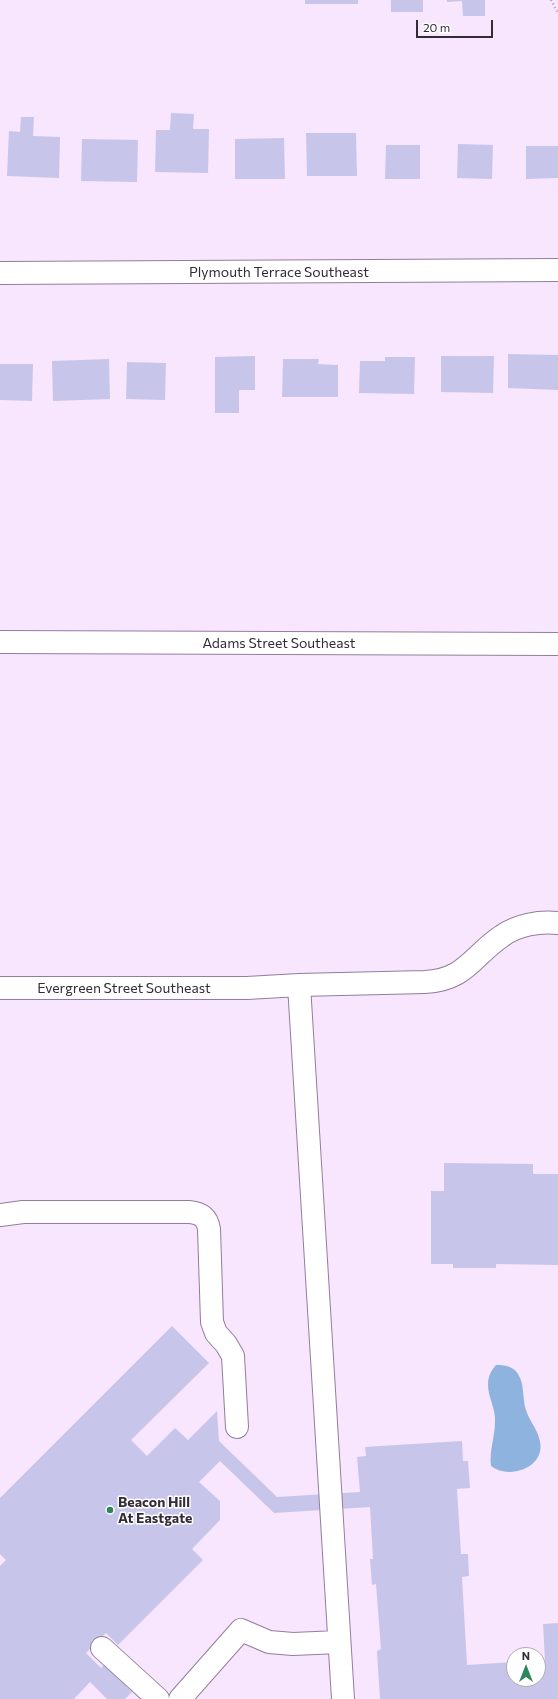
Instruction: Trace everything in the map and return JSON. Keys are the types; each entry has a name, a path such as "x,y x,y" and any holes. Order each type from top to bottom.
{"street":[{"name":"Plymouth Terrace Southeast","path":"0,273 558,270"},
{"name":"Adams Street Southeast","path":"0,642 558,644"},
{"name":"Evergreen Street Southeast","path":"0,988 248,988 299,985 425,982 441,980 465,970 500,937 509,932 534,924 558,923"},
{"path":"299,985 343,1699"},
{"path":"0,1215 23,1212 198,1212 204,1217 207,1221 209,1229 212,1322 216,1333 226,1344 233,1356 237,1427"},
{"path":"180,1699 242,1630 269,1642 293,1644 339,1642"},
{"path":"102,1648 158,1699"}],"path":[{"path":"551,0 558,13"}],"water":[{"path":"496,1365 508,1366 514,1369 518,1374 523,1387 526,1410 538,1435 540,1444 539,1455 533,1464 517,1471 504,1472 491,1466 495,1417 488,1390 488,1382 490,1374"}],"building":[{"path":"305,0 358,0 358,4 305,4"},
{"path":"391,0 423,0 423,12 391,12"},
{"path":"447,0 485,0 485,16 463,16 462,1 447,2"},
{"path":"171,113 194,114 193,129 209,129 208,173 155,172 156,130 170,130"},
{"path":"21,117 34,117 33,136 60,137 59,178 7,176 9,131 20,132"},
{"path":"306,133 356,133 357,176 307,176"},
{"path":"284,138 285,179 235,179 235,139"},
{"path":"82,139 138,140 137,182 81,181"},
{"path":"458,144 493,145 492,179 457,178"},
{"path":"386,145 420,145 420,179 385,179"},
{"path":"526,146 558,146 558,178 526,179"},
{"path":"508,354 558,355 558,390 508,388"},
{"path":"255,356 255,390 239,390 239,413 215,413 215,357"},
{"path":"441,356 494,356 493,393 441,392"},
{"path":"385,357 415,357 414,394 359,393 360,361 385,361"},
{"path":"109,359 110,399 53,401 52,361"},
{"path":"283,359 319,359 318,364 338,365 338,397 282,397"},
{"path":"127,362 166,363 165,400 126,399"},
{"path":"0,364 33,364 32,401 0,400"},
{"path":"444,1163 533,1164 533,1174 558,1174 558,1265 496,1264 496,1268 453,1268 453,1264 431,1264 431,1191 444,1191"},
{"name":"Beacon Hill At Eastgate","path":"172,1326 209,1363 131,1440 147,1456 175,1428 188,1440 217,1411 219,1441 277,1497 360,1492 357,1457 366,1456 365,1447 462,1441 463,1461 468,1461 470,1488 457,1489 461,1554 468,1554 469,1576 462,1577 467,1665 506,1663 506,1687 546,1687 546,1647 544,1647 543,1624 558,1623 558,1699 380,1699 377,1651 381,1649 376,1584 372,1585 370,1559 373,1559 370,1507 274,1513 220,1461 199,1482 220,1501 220,1520 192,1549 203,1560 118,1645 106,1633 86,1653 101,1668 104,1665 132,1692 125,1699 107,1699 90,1682 74,1699 0,1699 0,1566 6,1560 0,1554 0,1498"}],"place":[{"name":"Beacon Hill At Eastgate","path":"110,1510"}]}
